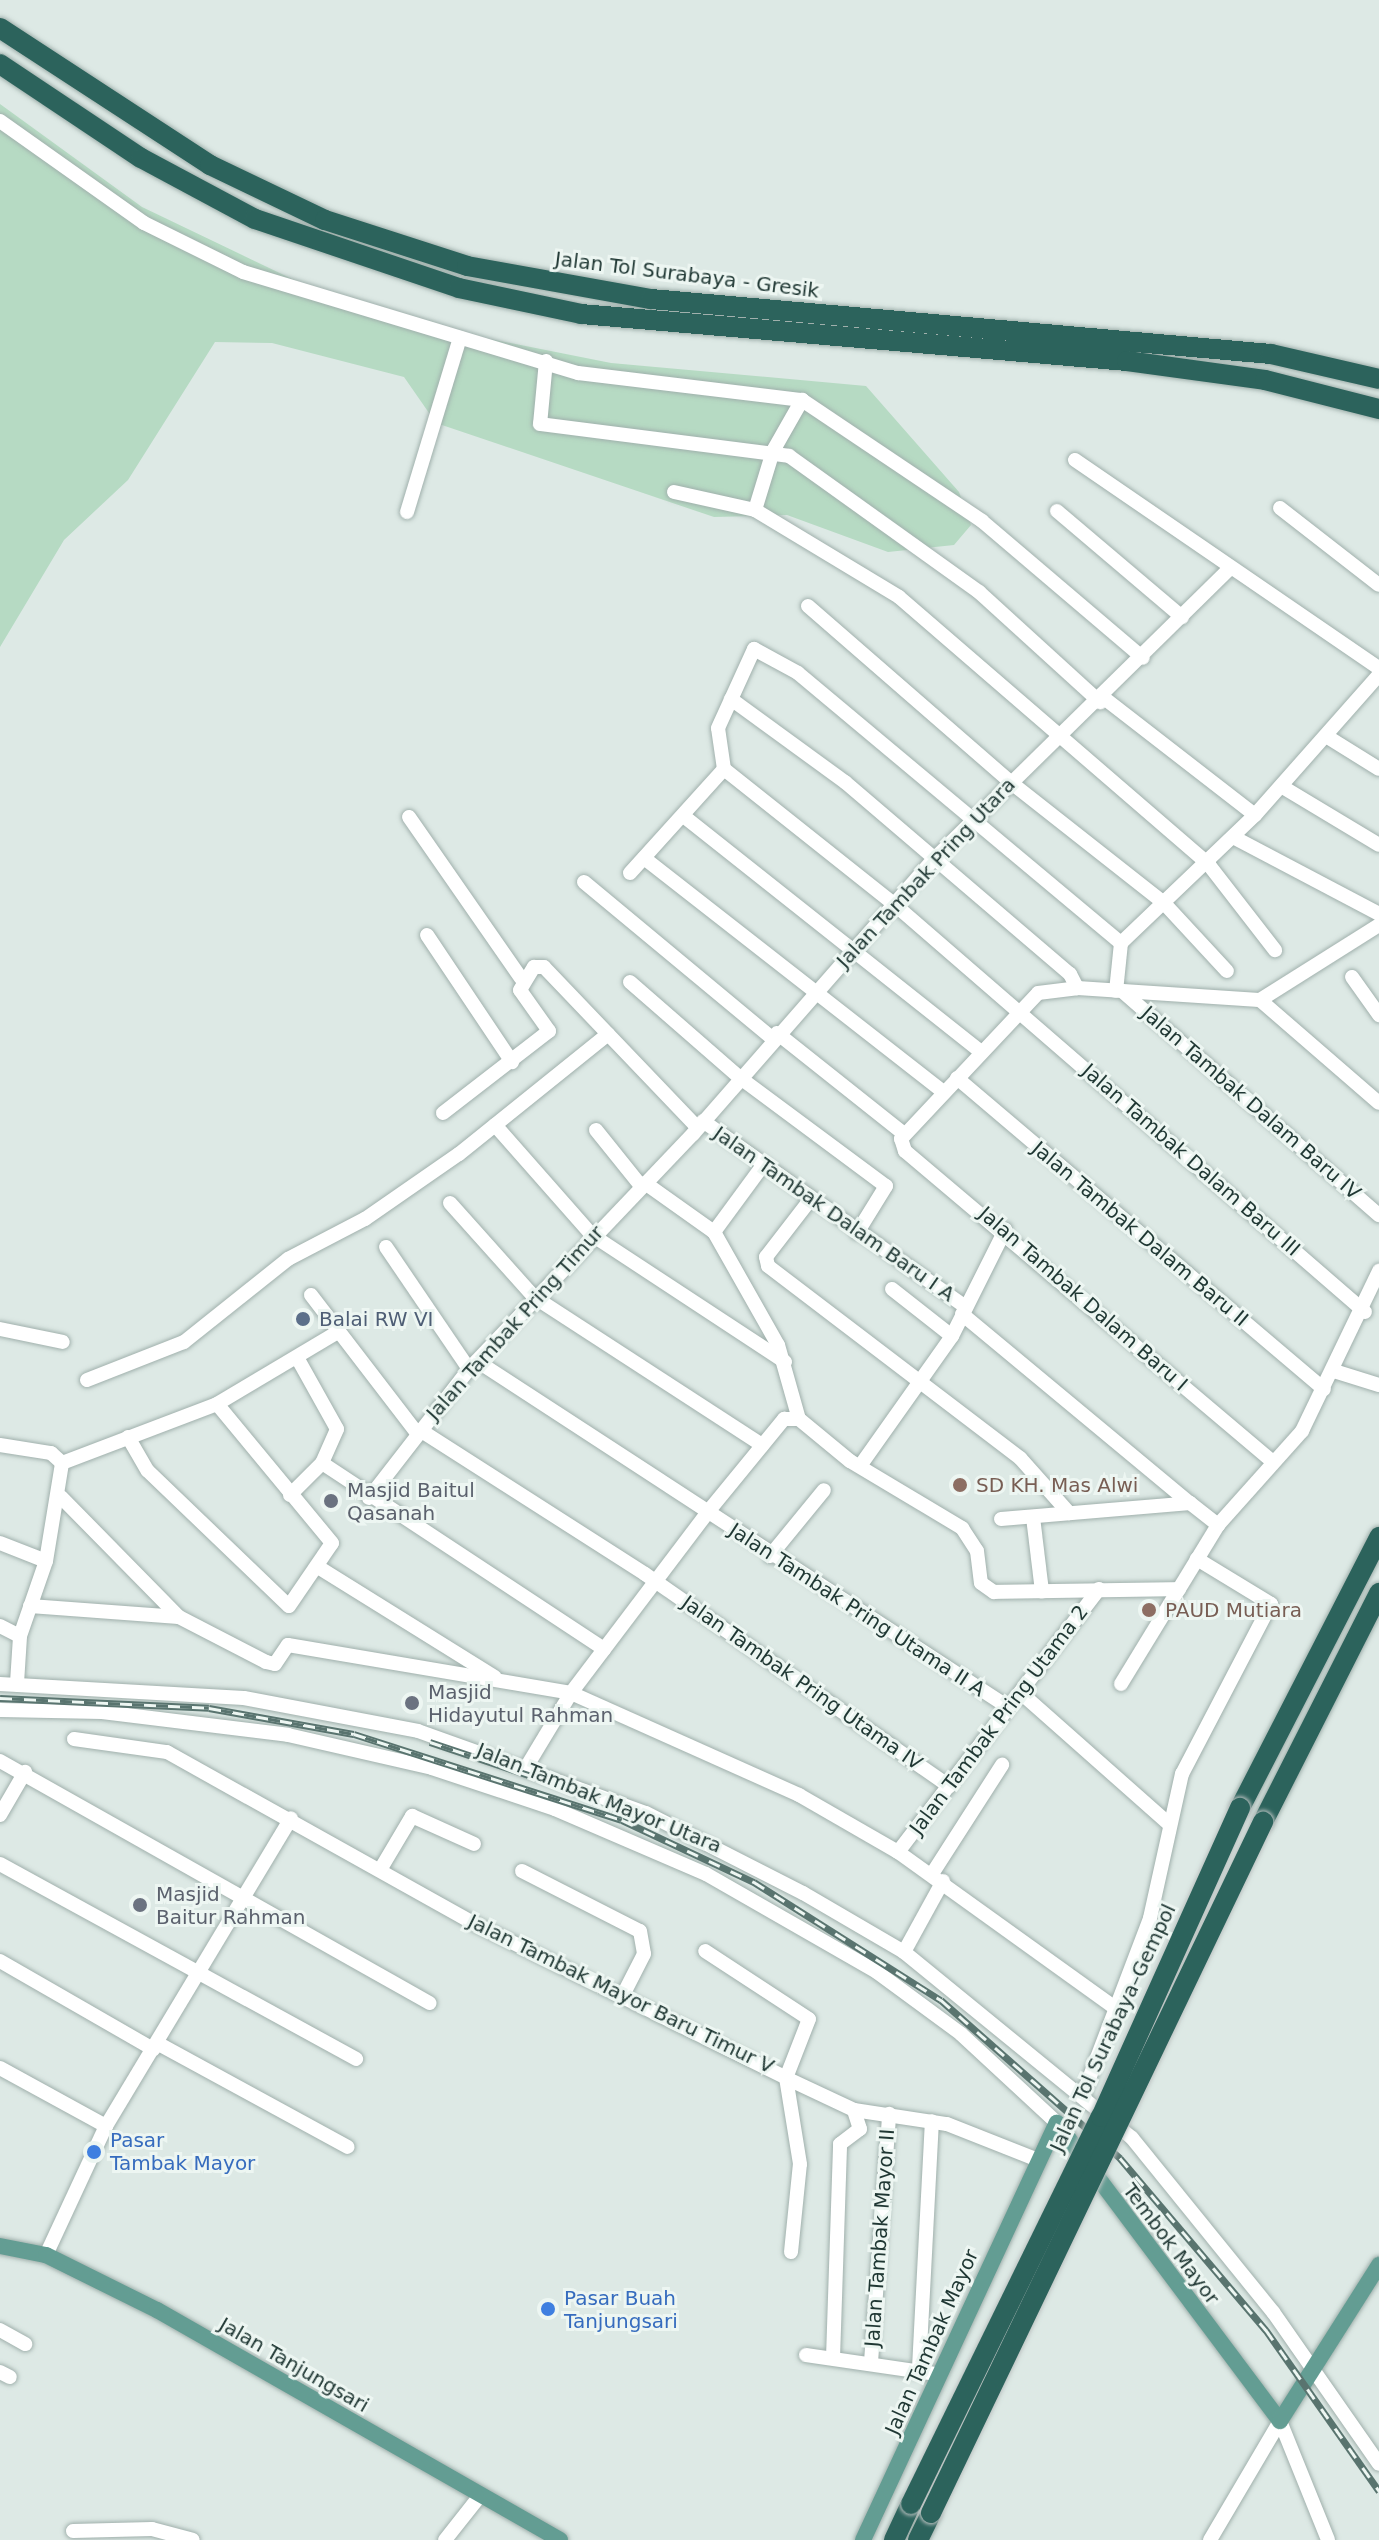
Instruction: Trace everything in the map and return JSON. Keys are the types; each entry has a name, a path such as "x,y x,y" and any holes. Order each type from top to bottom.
{"highway":[{"name":"Jalan Tol Surabaya - Gresik","path":"0,28 210,165 325,220 467,266 651,299 1271,354 1379,379"},
{"path":"0,64 141,158 255,219 459,288 581,314 1127,361 1265,380 1379,409"},
{"name":"Jalan Tol Surabaya–Gempol","path":"894,2540 1101,2117 1240,1808 1379,1537"},
{"path":"918,2540 1263,1822 1379,1593"}],"main road":[{"path":"1038,2160 1057,2123"},
{"name":"Tembok Mayor","path":"1057,2123 1280,2421"},
{"name":"Jalan Tambak Mayor","path":"863,2540 1038,2160"},
{"name":"Jalan Tanjungsari","path":"2,2251 46,2255 157,2310 479,2497 560,2540"},
{"path":"1280,2421 1379,2265"}],"street":[{"path":"0,121 144,223 243,272 578,373 802,400 982,521 1143,658"},
{"path":"407,512 460,338"},
{"path":"546,361 536,417 549,427 773,451 931,554 1102,700 1255,815"},
{"path":"755,510 773,451 802,400"},
{"path":"1075,460 1229,569 1300,608 1379,668"},
{"path":"674,492 755,510 899,597 1059,742 1209,865 1275,950"},
{"path":"1280,508 1379,585"},
{"path":"1057,511 1182,617"},
{"name":"Jalan Tambak Pring Utara","path":"700,1124 774,1036 970,821 1009,781 1059,742 1229,569"},
{"path":"808,606 1009,781 1163,902 1227,971"},
{"path":"630,873 686,818 724,769 718,728 754,649 798,673 970,821 1121,943"},
{"path":"1119,991 1121,943 1163,902 1209,865 1377,682"},
{"path":"731,699 934,859 1070,974 1077,988"},
{"path":"1326,736 1379,769"},
{"name":"Jalan Tambak Dalam Baru III","path":"724,769 894,904 1371,1308"},
{"path":"1281,786 1379,845"},
{"path":"409,817 521,978 520,990 550,1028 512,1062 443,1113"},
{"path":"686,818 856,948 980,1051"},
{"path":"1235,838 1379,914"},
{"path":"644,858 944,1092"},
{"path":"584,882 774,1036 904,1134 1016,1009 1047,989 1077,988 1260,1000 1379,925"},
{"path":"427,935 512,1062"},
{"name":"Jalan Tambak Dalam Baru I A","path":"521,978 544,967 700,1124 764,1164 964,1310 1218,1525"},
{"path":"1352,977 1379,1015"},
{"path":"630,982 739,1077 886,1186 857,1233"},
{"name":"Jalan Tambak Dalam Baru IV","path":"1119,991 1379,1215"},
{"path":"1260,1000 1379,1103"},
{"path":"87,1380 184,1342 288,1259 381,1209 495,1125 608,1034"},
{"name":"Jalan Tambak Dalam Baru II","path":"957,1078 1324,1389"},
{"name":"Jalan Tambak Pring Timur","path":"369,1498 473,1365 592,1235 700,1124"},
{"path":"495,1125 592,1235 785,1362"},
{"path":"596,1130 643,1184 714,1232 785,1362 799,1419"},
{"name":"Jalan Tambak Dalam Baru I","path":"904,1134 905,1151 1005,1230 1273,1462"},
{"path":"714,1232 764,1164"},
{"path":"810,1200 766,1264 1020,1458 1069,1513"},
{"path":"450,1203 534,1297 762,1445"},
{"path":"860,1466 922,1384 952,1336 1005,1230"},
{"path":"386,1247 473,1365"},
{"path":"1121,1684 1218,1525 1299,1436 1371,1308 1379,1271"},
{"path":"892,1289 952,1336"},
{"name":"Jalan Tambak Pring Utama IV","path":"311,1295 419,1432 655,1581 949,1786"},
{"path":"0,1329 63,1342"},
{"path":"62,1463 217,1404 299,1361 338,1332"},
{"path":"290,1495 322,1463 337,1429 299,1361"},
{"name":"Jalan Tambak Pring Utama II A","path":"473,1365 1008,1707"},
{"path":"1334,1371 1379,1385"},
{"path":"128,1437 148,1471 289,1606 329,1552 332,1543 217,1404"},
{"path":"527,1766 571,1693 707,1513 784,1419 799,1419 860,1466 962,1528 986,1588 1042,1591 1179,1589"},
{"path":"0,1445 51,1453 62,1463 61,1497 46,1561 20,1636 17,1683"},
{"path":"322,1463 369,1498 604,1649"},
{"path":"770,1556 824,1490"},
{"path":"61,1497 179,1617 271,1664 288,1645 571,1693 799,1795 898,1852 938,1877 1119,2011"},
{"path":"1001,1519 1190,1503"},
{"path":"1033,1517 1042,1591"},
{"path":"0,1543 46,1561"},
{"path":"1084,2092 1119,2011 1150,1918 1169,1824 1194,1746 1271,1604 1197,1559"},
{"path":"318,1567 499,1679"},
{"name":"Jalan Tambak Pring Utama 2","path":"898,1852 1099,1589"},
{"path":"30,1606 179,1617"},
{"path":"0,1626 20,1636"},
{"name":"Jalan Tambak Mayor Utara","path":"0,1684 244,1698 418,1731 527,1766 720,1846 904,1952 1040,2063 1084,2092 1157,2171 1314,2369 1379,2464"},
{"path":"1021,1693 1169,1824"},
{"path":"0,1710 102,1712 288,1735 432,1768 555,1809 706,1874 842,1950 961,2034 1057,2123"},
{"name":"Jalan Tambak Mayor Baru Timur V","path":"74,1739 153,1747 291,1818 380,1870 786,2078 809,2019 705,1951"},
{"path":"0,1761 25,1772 429,2003"},
{"path":"904,1952 938,1877 1002,1765"},
{"path":"0,1815 25,1772"},
{"path":"380,1870 412,1816 474,1844"},
{"path":"46,2255 106,2126 291,1818"},
{"path":"0,1864 356,2059"},
{"path":"522,1871 640,1931 644,1954 623,1995"},
{"path":"0,1961 348,2147"},
{"path":"0,2068 106,2126"},
{"path":"786,2078 854,2110 932,2121 1038,2160"},
{"path":"786,2078 800,2164 791,2252"},
{"path":"833,2358 840,2144 860,2129 854,2110"},
{"name":"Jalan Tambak Mayor II","path":"871,2362 889,2114"},
{"path":"919,2368 932,2121"},
{"path":"0,2330 25,2344"},
{"path":"806,2355 919,2368 937,2374"},
{"path":"1210,2540 1280,2421"},
{"path":"1280,2421 1328,2540"},
{"path":"445,2540 479,2497"},
{"path":"73,2531 163,2530 193,2540"}],"green space":[{"path":"0,104 142,207 311,288 450,331 611,363 866,386 959,492 971,525 954,545 888,552 787,515 714,517 436,423 404,377 272,343 215,342 128,480 64,540 0,647"}],"railway":[{"path":"0,1698 209,1708 354,1734 622,1820 754,1882 941,2000 1120,2158 1266,2330 1379,2491"},
{"path":"430,1742 600,1799"}],"place":[{"name":"Balai RW VI","path":"303,1319"},
{"name":"SD KH. Mas Alwi","path":"960,1485"},
{"name":"Masjid Baitul Qasanah","path":"331,1501"},
{"name":"PAUD Mutiara","path":"1149,1610"},
{"name":"Masjid Hidayutul Rahman","path":"412,1703"},
{"name":"Masjid Baitur Rahman","path":"140,1905"},
{"name":"Pasar Tambak Mayor","path":"94,2152"},
{"name":"Pasar Buah Tanjungsari","path":"548,2309"}]}
